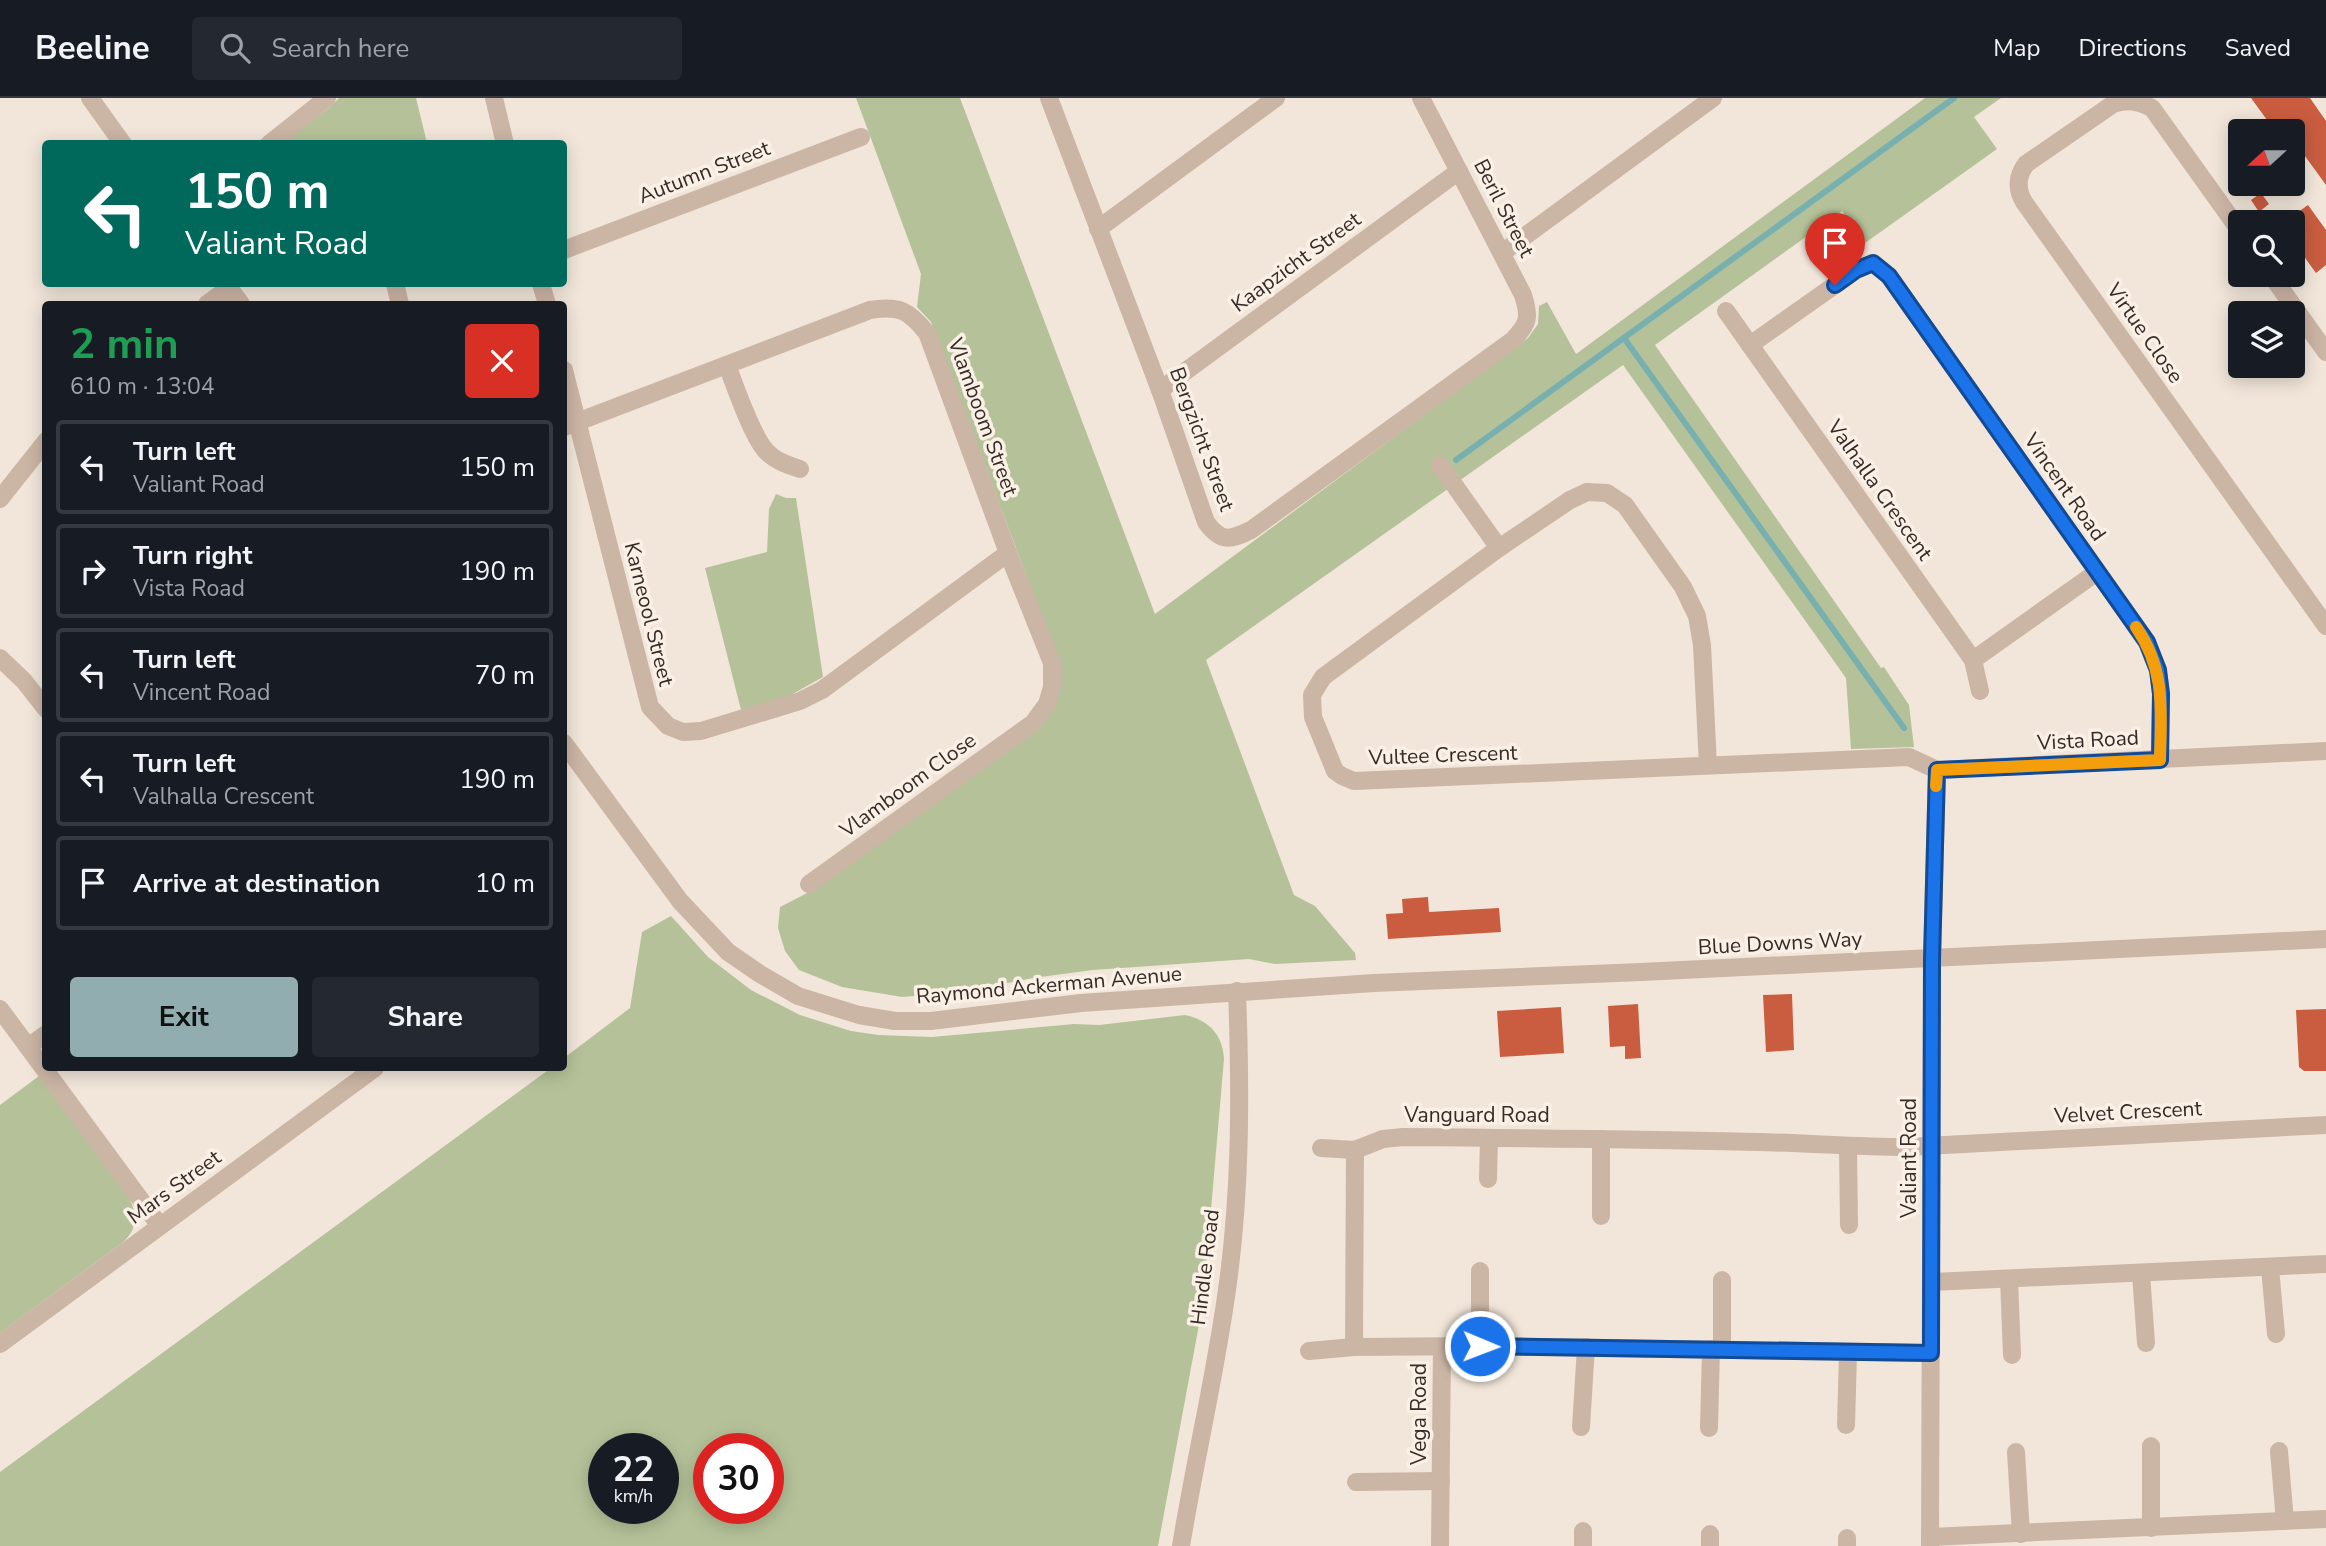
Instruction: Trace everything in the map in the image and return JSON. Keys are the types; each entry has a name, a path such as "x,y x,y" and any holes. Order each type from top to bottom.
{"street":[{"path":"90,98 120,140"},
{"path":"274,140 327,98"},
{"path":"494,98 504,140"},
{"name":"Bergzicht Street","path":"1049,98 1160,390 1206,523 1214,534 1223,538 1238,536 1251,530 1513,340"},
{"path":"1098,229 1276,98"},
{"name":"Beril Street","path":"1421,98 1523,295 1528,312 1525,327 1513,340"},
{"path":"1502,253 1713,98"},
{"name":"Virtue Close","path":"2228,214 2152,108 2133,101 2113,104 2026,164 2018,183 2020,196 2326,626"},
{"name":"Autumn Street","path":"567,249 861,137"},
{"name":"Kaapzicht Street","path":"1160,390 1459,171"},
{"name":"Vincent Road","path":"1750,345 1856,270 1873,263 1889,276 2147,642 2158,670 2161,694 2160,760"},
{"path":"210,301 227,287"},
{"path":"229,287 240,301"},
{"path":"2280,287 2326,352"},
{"name":"Vlamboom Street","path":"570,424 870,310 886,307 904,310 928,333 1008,553 1052,663 1052,687 1047,704 1034,723"},
{"name":"Valhalla Crescent","path":"1726,311 1973,660 1980,691"},
{"path":"727,365 766,451 781,463 800,469"},
{"name":"Karneool Street","path":"567,397 570,424 650,707 668,726 683,732 701,731 769,711 800,701 822,690 1008,553"},
{"path":"0,499 42,446"},
{"path":"1440,465 1499,548"},
{"name":"Vultee Crescent","path":"1708,766 1702,645 1697,616 1683,587 1625,505 1607,493 1596,491 1578,495 1499,548 1323,677 1316,685 1311,706 1313,718 1335,771 1348,779 1361,781 1708,766 1909,757 1937,770"},
{"path":"1973,660 2097,572"},
{"path":"0,659 24,681 42,704"},
{"name":"Vlamboom Close","path":"809,884 1034,723"},
{"name":"Raymond Ackerman Avenue","path":"567,747 694,918 728,952 798,996 859,1015 895,1021 931,1021 1082,1003 1237,991"},
{"name":"Vista Road","path":"1937,770 2326,751"},
{"name":"Valiant Road","path":"1930,1541 1932,959 1937,770"},
{"name":"Blue Downs Way","path":"1237,991 2326,939"},
{"name":"Hindle Road","path":"1181,1546 1224,1310 1232,1242 1240,1143 1237,991"},
{"path":"0,1009 42,1066"},
{"path":"28,1047 42,1037"},
{"path":"46,1071 160,1226"},
{"name":"Mars Street","path":"0,1344 370,1071"},
{"name":"Velvet Crescent","path":"1932,1146 2326,1125"},
{"name":"Vanguard Road","path":"1321,1148 1355,1150 1396,1137 1763,1142 1848,1147 1932,1146"},
{"path":"1488,1179 1489,1138"},
{"path":"1601,1139 1601,1216"},
{"path":"1848,1147 1849,1225"},
{"path":"1354,1348 1355,1150"},
{"path":"1931,1282 2326,1264"},
{"path":"2270,1268 2276,1334"},
{"path":"1480,1271 1480,1346"},
{"path":"2141,1274 2146,1343"},
{"path":"2009,1279 2012,1355"},
{"path":"1709,1428 1722,1280"},
{"path":"1309,1351 1480,1346 1931,1353"},
{"name":"Vega Road","path":"1440,1546 1442,1347"},
{"path":"1581,1427 1586,1347"},
{"path":"1846,1425 1848,1353"},
{"path":"2151,1446 2151,1528"},
{"path":"2279,1451 2285,1521"},
{"path":"2016,1452 2021,1534"},
{"name":"Vega Road","path":"1356,1482 1441,1481"},
{"path":"1930,1541 2021,1534 2128,1538 2151,1528 2326,1519"}],"green space":[{"path":"339,98 416,98 426,140 286,140"},
{"path":"856,98 960,98 1155,614 1528,338 1538,324 1539,306 1547,302 1576,354 1925,98 2001,98 1974,117 1997,149 1865,243 1842,211 1655,345 1909,705 1914,747 1851,749 1846,678 1623,365 1206,660 1294,895 1315,906 1355,953 1356,960 1275,964 1249,959 1093,970 962,992 902,997 842,987 799,970 785,951 778,928 780,907 815,889 1039,729 1060,688 1061,668 931,322 917,307 921,274"},
{"path":"776,494 796,498 823,677 789,696 741,710 705,568 767,552 769,509"},
{"path":"671,916 708,957 751,990 800,1015 851,1031 932,1037 1074,1024 1099,1025 1185,1015 1208,1025 1218,1036 1224,1059 1203,1303 1158,1546 0,1546 0,1472 547,1071 567,1071 567,1056 630,1008 642,932"},
{"path":"39,1076 129,1198 135,1216 131,1233 122,1243 0,1333 0,1105"}],"building":[{"path":"2251,98 2310,98 2326,121 2326,185 2305,156 2305,119 2266,119"},
{"path":"2263,196 2269,204 2258,210 2251,200"},
{"path":"2308,205 2326,230 2326,265 2316,273 2305,258 2305,210 2301,210"},
{"path":"1428,897 1429,912 1499,908 1501,932 1388,939 1386,914 1403,913 1402,899"},
{"path":"1792,994 1794,1050 1766,1052 1763,995"},
{"path":"1638,1004 1641,1058 1625,1059 1625,1046 1610,1047 1608,1006"},
{"path":"1561,1007 1564,1053 1500,1057 1497,1011"},
{"path":"2326,1009 2326,1071 2304,1071 2299,1067 2296,1010"}],"waterway":[{"path":"1456,460 1954,98"},
{"path":"1624,338 1904,728"}],"slow traffic":[{"path":"1936,786 1937,770 2160,760 2161,694 2158,670 2147,642 2136,627"}],"route":[{"path":"1480,1346 1931,1353 1932,959 1937,770 2160,760 2161,694 2158,670 2147,642 1889,276 1873,263 1856,270 1835,285"}]}
